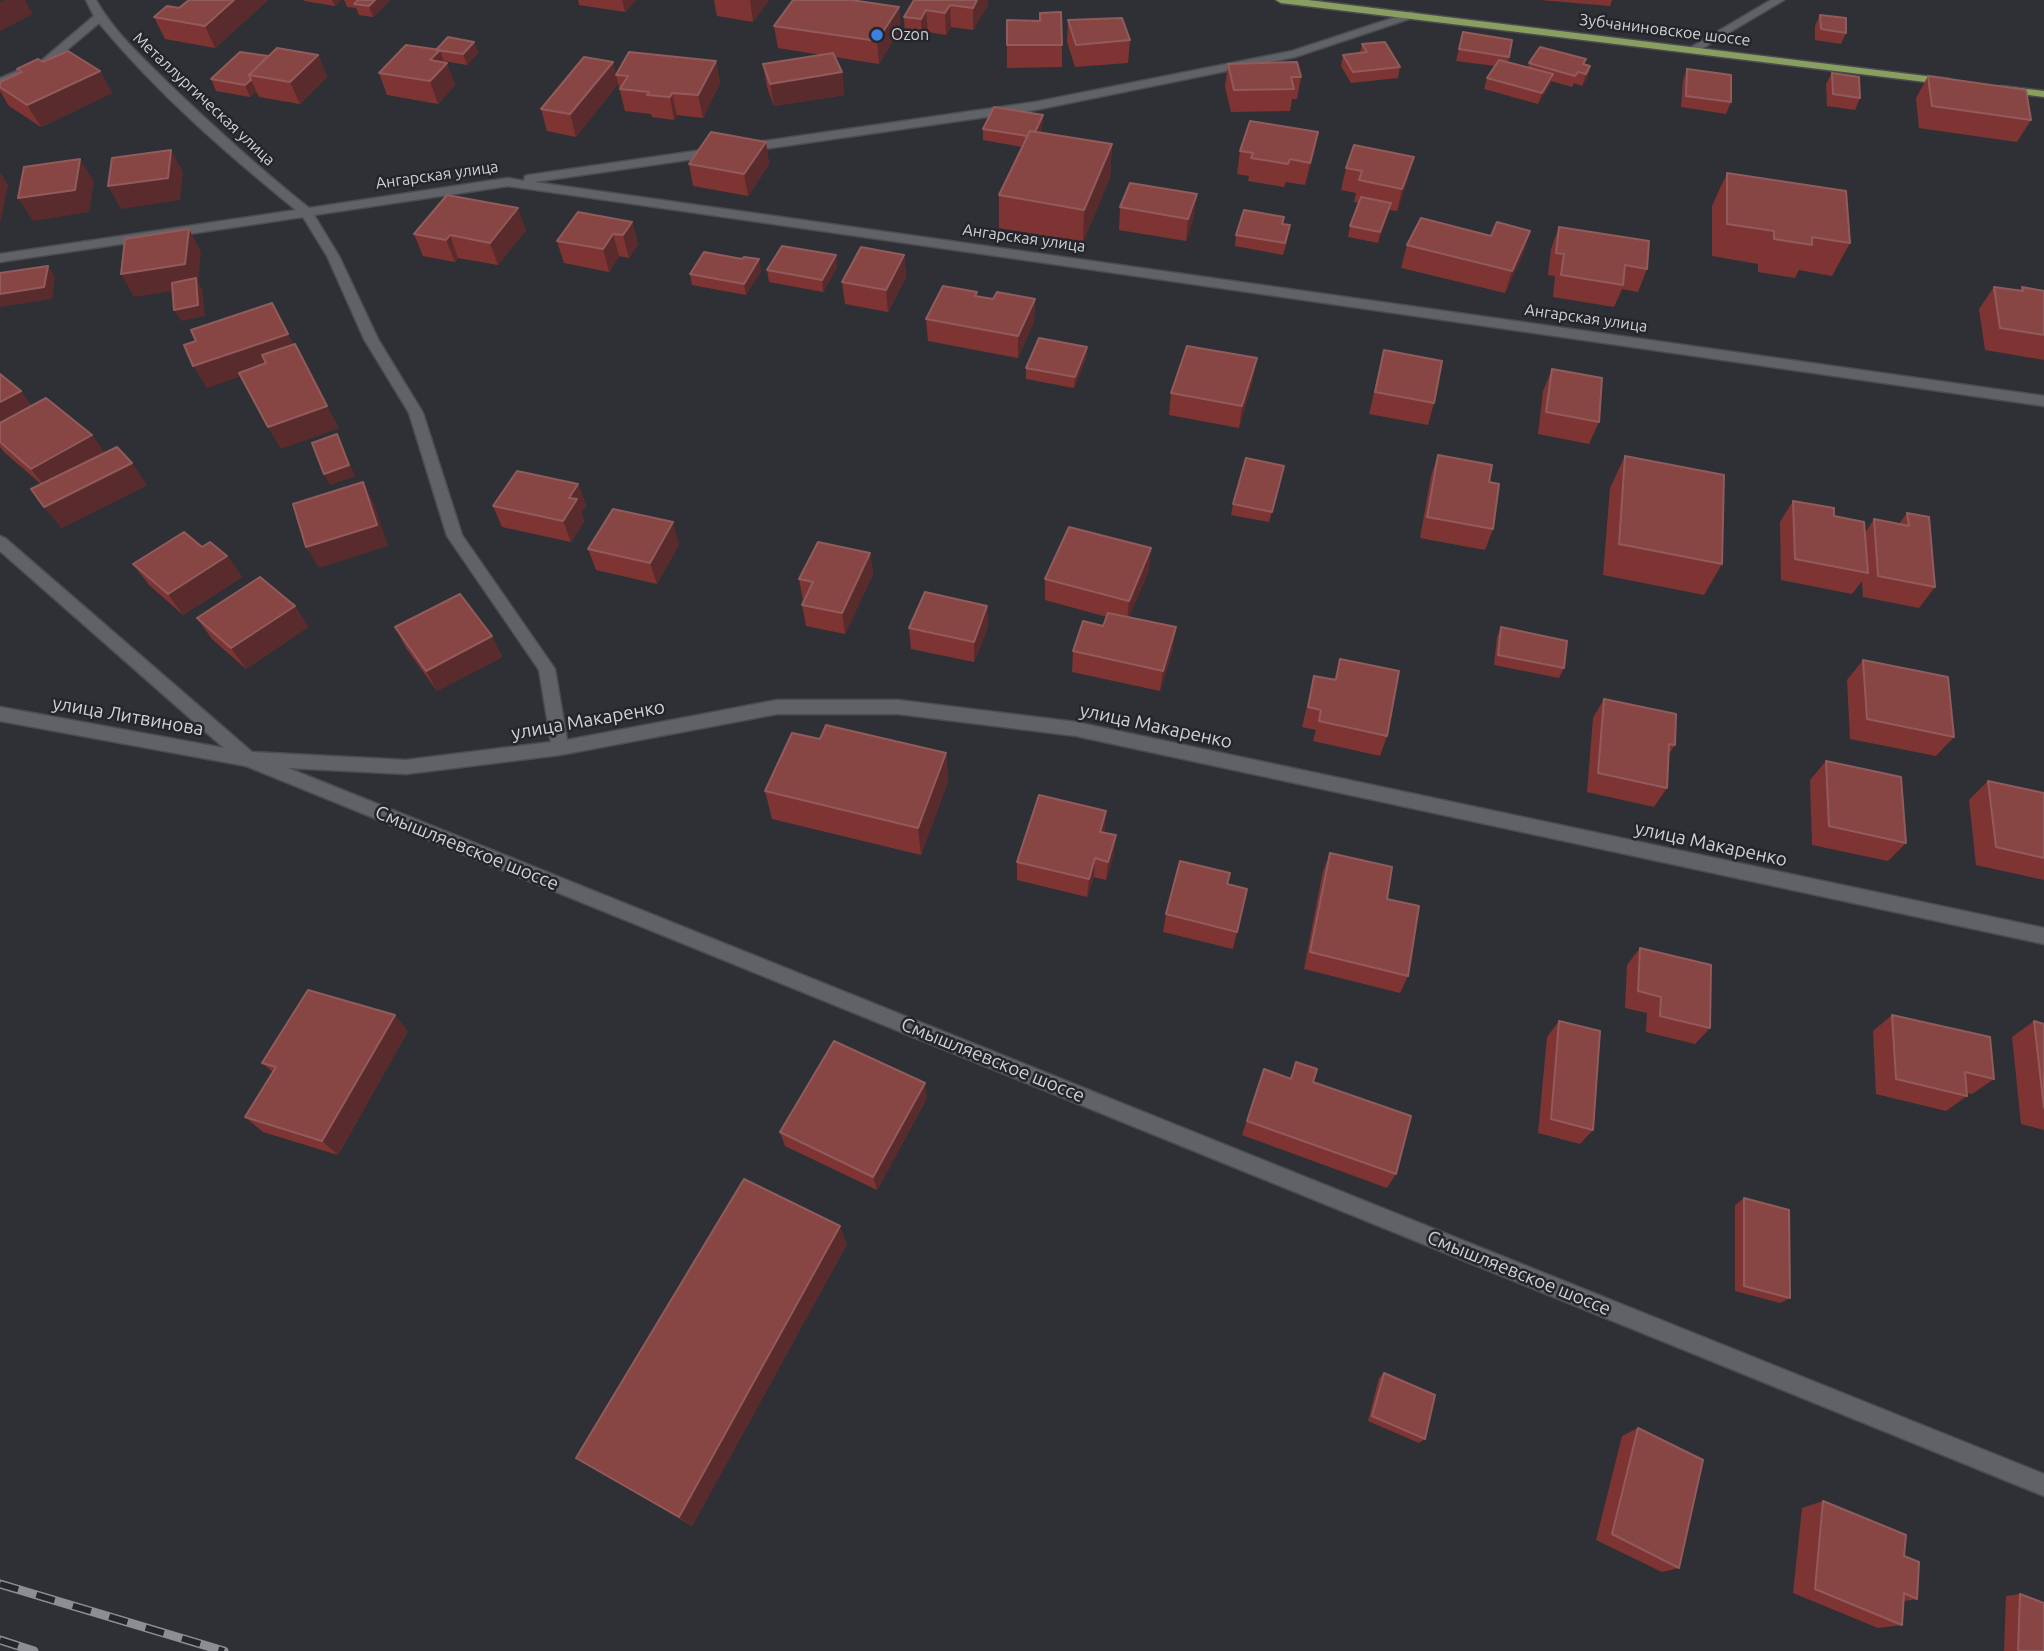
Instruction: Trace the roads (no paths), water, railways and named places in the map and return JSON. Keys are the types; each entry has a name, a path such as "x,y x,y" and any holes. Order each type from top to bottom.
{"main road":[{"name":"Зубчаниновское шоссе","path":"1281,0 1694,49 1967,85"},
{"path":"1993,88 2044,94"}],"street":[{"name":"Металлургическая улица","path":"91,0 100,17 125,47 228,148 306,212 333,256 371,339 416,413 455,536 547,669 560,748"},
{"path":"1694,49 1779,0"},
{"path":"508,182 749,145 1035,106 1295,54 1411,15"},
{"path":"0,82 45,63 100,17"},
{"name":"Ангарская улица","path":"0,258 508,182 2044,401"},
{"name":"Смышляевское шоссе","path":"0,542 248,759 2044,1485"},
{"name":"улица Макаренко","path":"248,759 406,766 560,748 777,707 898,707 1062,728 2044,936"},
{"name":"улица Литвинова","path":"0,714 248,759"}],"railway":[{"path":"0,1584 224,1651"},
{"path":"0,1640 34,1651"}],"place":[{"name":"Ozon","path":"877,35"}]}
